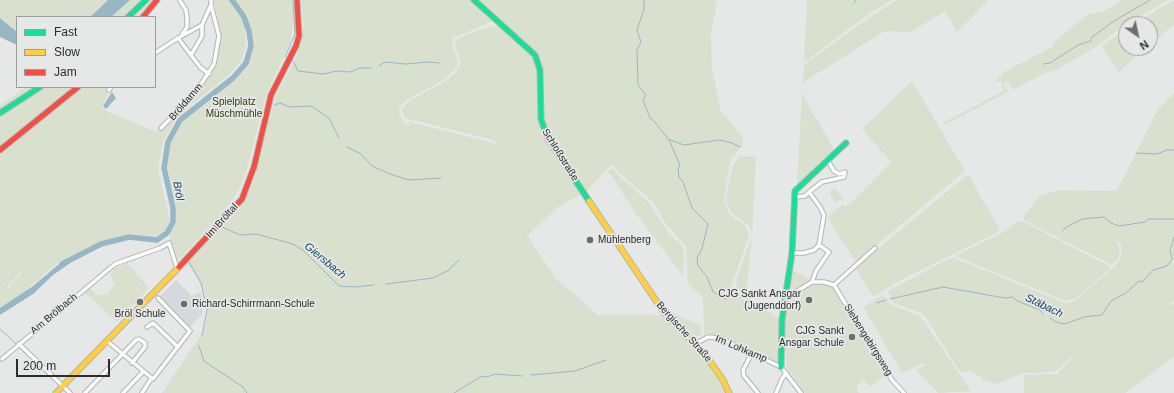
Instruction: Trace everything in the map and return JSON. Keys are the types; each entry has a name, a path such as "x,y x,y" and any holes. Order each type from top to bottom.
{"main road":[{"path":"129,16 146,0"},
{"path":"144,16 157,0"},
{"name":"Im Bröltal","path":"56,393 231,213 247,190 272,95 296,46 299,36 297,0"},
{"name":"Schloßstraße","path":"474,0 535,55 540,70 540,110 543,128 584,192"},
{"path":"0,113 38,88"},
{"path":"0,150 77,88"},
{"path":"781,367 782,320 792,253 795,191 846,143"},
{"name":"Bergische Straße","path":"584,192 663,311 716,368 729,393"}],"street":[{"path":"191,55 202,36 202,25 211,5 211,0"},
{"path":"180,1 186,10 187,18 187,27 180,36"},
{"name":"Bröldamm","path":"161,128 188,102 214,64 219,36 211,5"},
{"path":"156,52 180,36 202,25"},
{"path":"180,36 191,55 208,74"},
{"path":"795,197 805,196 822,182 844,177 845,172 839,174 834,171 828,161"},
{"path":"792,253 804,253 814,250 819,245 824,215 809,192"},
{"name":"Am Brölbach","path":"2,359 107,269 124,260 160,248 169,243 177,268"},
{"path":"812,282 816,271 829,252 819,245"},
{"path":"786,298 812,282 824,282 834,285 875,248"},
{"name":"Siebengebirgsweg","path":"834,285 892,380 904,393"},
{"path":"142,393 151,379 155,378 190,331 158,298"},
{"path":"147,327 153,323 178,346"},
{"name":"Im Lohkamp","path":"695,344 703,338 713,336 752,353 781,367 801,393"},
{"path":"85,393 136,340 140,340 145,344 145,347 132,363"},
{"path":"106,341 151,379"},
{"path":"19,344 70,393"},
{"path":"752,353 743,370 744,376 758,393"},
{"path":"123,393 143,372"},
{"path":"776,393 786,373"}],"shaded area":[{"name":"Richard-Schirrmann-Schule","path":"176,280 192,296 200,292 203,299 203,313 189,328 159,297"}],"green space":[{"path":"0,0 108,0 91,16 16,16 16,31 0,18"},
{"path":"130,0 154,0 141,16 112,16"},
{"name":"Spielplatz Müschmühle","path":"214,0 293,0 294,21 290,43 267,93 245,176 237,193 225,211 176,262 169,235 175,224 177,214 165,167 169,143 180,120 213,94 218,97 220,89 233,79 247,63 252,46 249,24 245,32 246,47 241,61 229,75 177,118 163,142 158,169 170,221 165,231 156,236 128,234 100,242 60,261 19,296 0,308 0,105 25,88 110,88 102,109 156,132 167,124 193,98 208,78 214,64 220,36","holes":["35,256 8,289 5,289"]},
{"path":"301,0 717,0 711,35 712,67 720,110 743,137 742,146 731,159 724,199 726,208 731,216 745,225 749,236 731,287 778,318 780,322 778,362 720,337 704,333 703,298 688,284 686,246 666,224 654,203 611,165 586,192 547,135 542,120 539,60 494,16 491,22 453,38 452,46 457,58 457,67 445,79 403,102 399,108 399,115 405,124 410,127 409,122 493,143 502,151 493,140 405,118 402,109 409,101 446,81 456,72 461,63 455,46 456,41 459,38 479,30 500,25 532,55 538,71 541,130 582,194 559,206 527,236 558,281 575,294 597,315 664,315 696,348 721,380 726,393 162,393 202,333 207,318 205,301 200,282 187,263 233,216 245,199 254,180 275,96 295,60 301,42 303,24"},
{"path":"807,0 892,0 871,12 806,61 804,60"},
{"path":"897,0 988,0 957,32 945,11 911,32 885,31 802,83 805,64 863,22"},
{"path":"1123,0 1168,0 1140,16 1118,16 1118,30 1094,48 1056,70 1045,73 1013,90 1007,81 1003,83 1008,92 944,125 942,123 1004,91 1001,81 993,83 1004,72 1052,47 1054,42 1088,14 1104,11"},
{"path":"1174,0 1174,24 1158,38 1158,16 1147,16"},
{"path":"1118,35 1118,56 1137,56 1119,72 1102,46"},
{"path":"912,81 965,171 856,262 828,218 831,216 830,214 844,204 845,207 850,204 891,162 862,129"},
{"path":"1174,93 1174,300 1165,308 1174,303 1174,357 1125,393 1024,393 1024,375 1057,374 1073,358 1071,357 1059,369 1052,372 1023,373 997,384 984,380 972,371 960,372 926,317 921,313 892,302 888,291 949,259 954,258 1068,304 1079,298 1118,263 1122,252 1121,244 1116,239 1120,251 1117,261 1110,264 1024,220 1024,216 1038,198 1044,194 1062,190 1117,191 1157,111"},
{"path":"802,94 835,151 800,185 797,183"},
{"path":"739,156 756,157 752,236 751,229 747,224 733,214 728,207 726,199 732,168"},
{"path":"612,169 649,203 669,234 681,244 684,251 683,276 636,214 608,171"},
{"path":"966,176 969,176 999,228 998,232 906,277 873,297 855,268"},
{"path":"835,188 843,198 836,203 829,192"},
{"path":"1018,221 1022,221 1109,266 1109,269 1078,297 1066,301 957,257 957,255 1004,232"},
{"path":"752,236 746,294 738,289 736,282"},
{"path":"127,263 149,288 117,322 83,291 88,286 98,296 108,293 114,284 110,274 114,269"},
{"path":"792,270 812,281 792,293 789,291"},
{"name":"CJG Sankt Ansgar (Jugenddorf)","path":"812,284 832,285 887,374 870,387 864,380 857,385 857,390 859,393 805,393 787,368 783,326 788,300"},
{"path":"881,296 885,297 891,305 920,316 971,391 938,393 916,370 925,365 924,363 902,373 863,307"},
{"path":"663,305 679,316 701,326 701,335 694,337"}],"water":[{"path":"108,0 130,0 112,16 91,16"},
{"path":"0,18 16,31 16,45 0,37"},
{"path":"112,92 116,98 106,109 103,106"},
{"path":"65,259 73,261 53,275 33,294 0,315 0,308 33,286"}],"waterway":[{"name":"Bröl","path":"62,264 101,244 129,237 157,240 167,233 173,222 173,208 164,168 168,142 180,120 233,78 246,63 251,46 249,31 244,17 232,0"},
{"path":"285,57 295,34 293,0"},
{"path":"644,0 644,9 637,30 641,42 637,50 638,85 646,95 643,100 650,118 669,140 680,165 678,169 679,177 683,182 692,208 708,224 702,249 697,258 698,266 707,277 713,292 726,299"},
{"path":"1043,64 1050,63 1078,45 1091,41 1091,38 1114,21 1150,0"},
{"path":"293,61 298,71 323,74 337,71 351,72 359,68 371,68"},
{"path":"379,66 385,62 406,64 428,62 439,63"},
{"path":"275,105 280,103 290,107 311,106 329,118 339,138"},
{"path":"670,140 684,145 719,140 732,143 740,147"},
{"path":"347,147 361,154 372,166 390,174 409,180 441,178"},
{"path":"1136,153 1157,154 1167,150 1174,150"},
{"path":"1063,231 1065,228 1082,219 1104,217 1111,223 1119,226 1145,222 1148,219 1174,219"},
{"name":"Giersbach","path":"222,227 240,235 256,234 293,244 304,251 339,286 355,287 374,285"},
{"name":"Stäbach","path":"1050,318 1056,322 1065,324 1084,317 1102,315 1111,301 1126,293 1139,281 1142,282 1153,270 1167,266 1172,259 1170,250 1174,237"},
{"name":"Giersbach","path":"386,284 433,278 449,270 459,260"},
{"path":"189,262 201,283 207,310 202,336"},
{"name":"Stäbach","path":"890,299 943,287 1005,298 1013,297 1017,301 1040,310 1043,314"},
{"name":"Stäbach","path":"877,303 886,300"},
{"path":"0,329 16,344"},
{"path":"199,346 204,361 243,387 247,393"},
{"path":"21,348 24,352"},
{"path":"27,354 31,358"},
{"path":"33,360 37,364"},
{"path":"531,375 575,371 606,360"},
{"path":"454,393 482,376 487,377 495,374 522,376"}],"traffic: fast":[{"path":"129,16 146,0"},
{"path":"474,0 535,55 540,70 541,119 548,139 589,201"},
{"path":"0,113 38,88"},
{"path":"781,367 782,320 792,253 795,191 846,143"}],"traffic: slow":[{"path":"589,201 663,311 707,357 723,380 729,393"},
{"path":"56,393 179,267"}],"traffic: jam":[{"path":"144,16 157,0"},
{"path":"179,267 242,199 254,167 271,95 296,46 299,36 297,0"},
{"path":"0,150 77,88"}],"place":[{"name":"Mühlenberg","path":"590,240"},
{"name":"CJG Sankt Ansgar (Jugenddorf)","path":"809,300"},
{"name":"Bröl Schule","path":"140,302"},
{"name":"Richard-Schirrmann-Schule","path":"184,304"},
{"name":"CJG Sankt Ansgar Schule","path":"852,337"}]}
